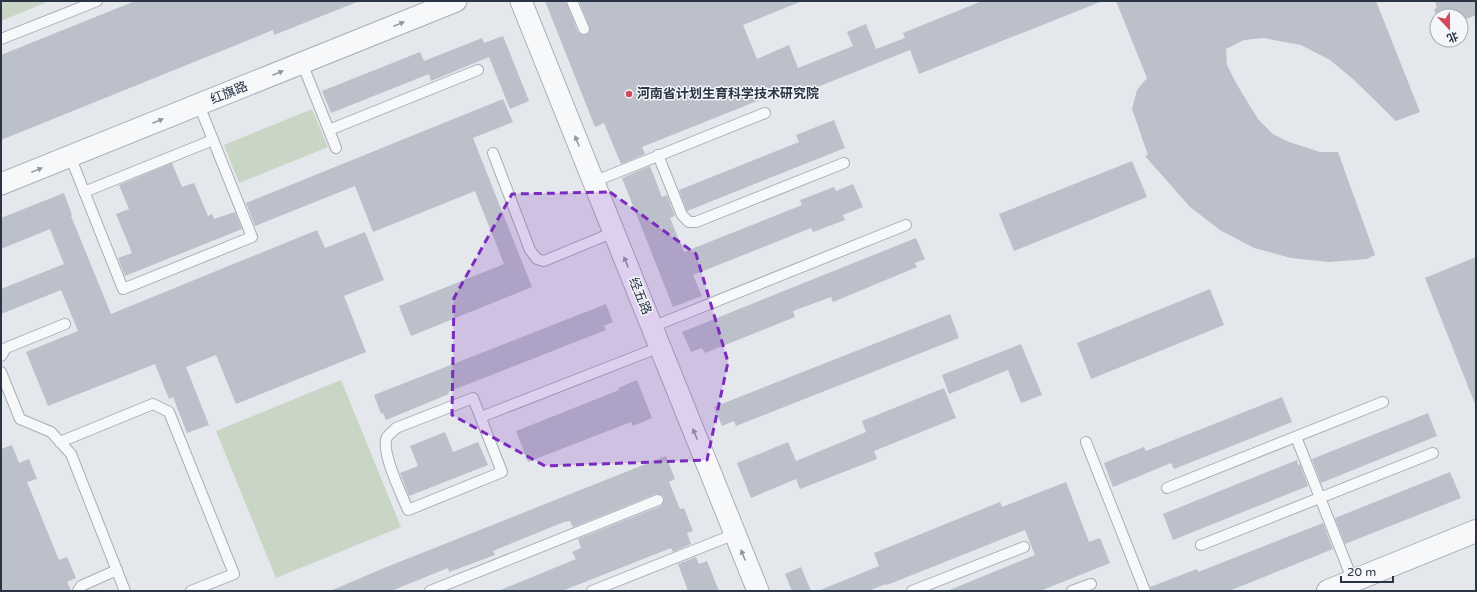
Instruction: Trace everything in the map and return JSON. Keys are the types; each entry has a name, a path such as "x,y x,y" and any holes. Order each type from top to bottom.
{"street":[{"name":"红旗路","path":"1,184 456,1"},
{"name":"经五路","path":"521,1 758,591"},
{"path":"1328,591 1476,531"}],"lane":[{"path":"1,39 82,4 97,1"},
{"path":"572,1 584,29"},
{"path":"302,63 336,148"},
{"path":"329,130 478,70"},
{"path":"70,156 123,289 252,237 198,105"},
{"path":"594,182 766,113"},
{"path":"84,192 213,140"},
{"path":"492,153 530,250 537,259 544,261 614,232"},
{"path":"658,156 682,215 689,222 696,222 844,163"},
{"path":"652,327 906,225"},
{"path":"1,356 6,348 65,324"},
{"path":"480,417 660,347"},
{"path":"1,370 20,419 51,432 70,454 126,591"},
{"path":"473,398 480,417 502,472 408,510 386,456 387,437 396,428 473,398"},
{"path":"1167,488 1383,402"},
{"path":"60,442 153,404 169,412 234,574 191,591"},
{"path":"1296,437 1353,581"},
{"path":"1086,442 1145,591"},
{"path":"1201,545 1433,453"},
{"path":"430,591 658,500"},
{"path":"592,591 735,534"},
{"path":"912,591 1024,546"},
{"path":"78,591 81,586 117,570"},
{"path":"1072,591 1091,584"}],"highlighted area":[{"path":"610,192 696,254 728,362 707,460 545,466 452,415 454,298 512,194"}],"green space":[{"path":"1,1 49,1 1,21"},
{"path":"312,109 328,147 239,183 224,145"},
{"path":"341,380 401,527 276,578 216,431"}],"building":[{"path":"135,1 357,2 274,35 273,30 1,140 1,55"},
{"path":"545,1 566,1 578,32 584,35 589,33 590,29 579,1 802,1 743,25 757,59 789,45 798,68 853,46 847,32 866,24 876,49 905,38 903,33 982,1 1100,2 919,74 910,50 795,96 794,91 778,98 777,93 642,147 645,154 621,164 604,123 595,127"},
{"path":"1116,1 1376,1 1420,112 1396,121 1353,79 1330,60 1301,45 1264,38 1244,40 1226,49 1227,65 1236,83 1258,119 1273,134 1289,142 1320,152 1338,152 1375,255 1367,259 1329,262 1291,258 1254,248 1220,230 1190,207 1145,156 1148,155 1132,109 1137,90 1147,78"},
{"path":"1435,1 1476,1 1476,15 1469,18 1469,8 1437,8"},
{"path":"503,36 529,101 510,109 489,57 431,81 429,74 331,113 322,91 420,52 424,61 482,38 484,43"},
{"path":"503,99 513,122 473,138 532,287 411,336 399,306 504,264 475,191 373,232 355,186 255,226 246,203"},
{"path":"834,120 845,148 687,211 679,190 799,142 796,135"},
{"path":"1132,161 1147,197 1014,251 999,214"},
{"path":"172,163 182,187 194,183 208,216 212,214 214,219 235,212 242,229 125,276 118,258 132,253 116,214 129,209 119,185"},
{"path":"650,166 662,197 667,195 675,216 670,218 684,252 802,205 800,200 834,187 836,191 853,184 863,207 843,215 845,220 813,232 811,228 693,275 702,296 673,307 622,178"},
{"path":"64,193 72,215 71,216 111,314 317,230 325,248 365,232 384,280 344,296 366,352 236,404 216,355 186,367 209,425 187,433 173,397 169,399 155,364 48,406 26,352 78,331 61,290 1,314 1,289 64,264 50,229 1,249 1,218"},
{"path":"916,238 925,259 915,263 917,267 833,302 831,297 793,311 795,317 705,353 702,348 691,352 682,332"},
{"path":"1476,257 1476,404 1475,404 1425,278"},
{"path":"1210,289 1224,325 1091,379 1077,343"},
{"path":"606,304 613,322 604,326 606,330 448,392 449,394 386,420 383,413 381,414 374,395"},
{"path":"950,314 959,338 736,426 734,421 722,426 714,407"},
{"path":"1021,344 1042,395 1021,403 1008,370 949,394 942,375"},
{"path":"637,380 652,418 633,426 631,422 528,462 516,431 619,390 618,388"},
{"path":"944,388 956,418 874,451 877,459 800,489 796,479 751,498 737,463 788,442 796,461 866,432 862,421"},
{"path":"1282,397 1292,422 1174,469 1171,463 1113,487 1104,463 1144,447 1146,451"},
{"path":"1428,413 1437,436 1321,483 1312,459"},
{"path":"445,432 453,452 478,442 488,465 409,496 400,473 418,466 410,446"},
{"path":"12,445 19,463 29,459 37,479 27,482 59,560 67,557 76,578 67,582 71,591 1,591 1,449"},
{"path":"666,456 675,479 669,482 680,509 684,508 693,531 687,533 691,544 673,552 671,548 562,591 498,591 576,559 572,552 581,548 578,539 661,506 664,501 664,497 656,494 573,527 570,521 564,522 493,551 495,555 449,572 448,568 391,591 330,591 384,568"},
{"path":"1297,460 1298,465 1300,464 1308,486 1173,540 1163,514"},
{"path":"1450,472 1461,498 1345,544 1335,518"},
{"path":"1066,482 1089,542 1100,538 1110,563 1040,591 947,591 1035,555 1025,530 887,585 886,584 868,591 818,591 879,566 874,553 1000,502 1002,507"},
{"path":"1323,523 1333,549 1229,591 1151,591 1150,587 1197,569 1198,572"},
{"path":"696,557 699,564 707,561 719,591 688,591 678,564"},
{"path":"801,567 811,591 792,591 785,574"}],"place":[{"name":"河南省计划生育科学技术研究院","path":"629,94"}]}
